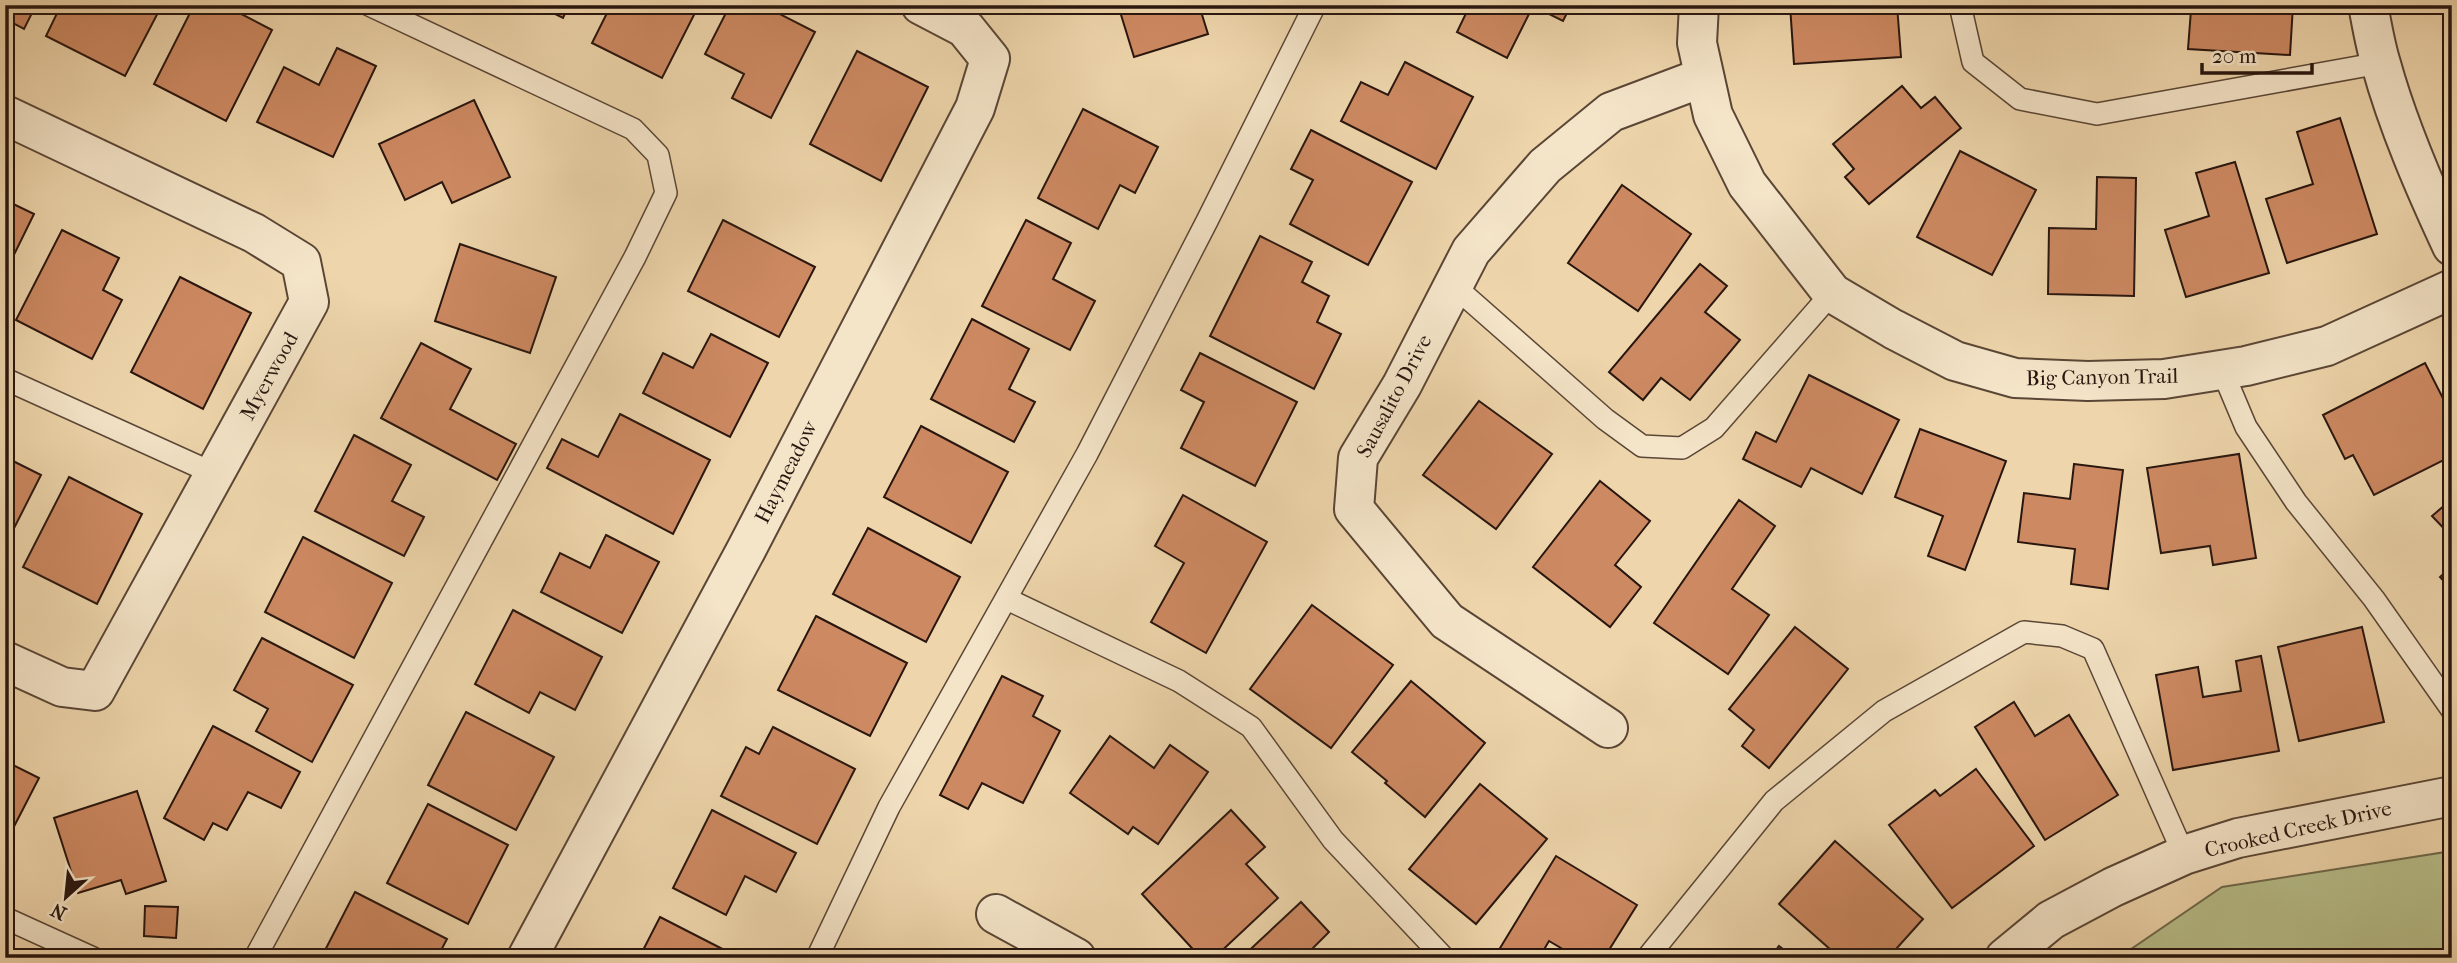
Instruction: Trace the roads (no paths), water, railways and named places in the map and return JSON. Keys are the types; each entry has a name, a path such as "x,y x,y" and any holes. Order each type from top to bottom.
{"street":[{"name":"Haymeadow","path":"527,958 746,550 975,108 990,59 965,28 921,5"},
{"name":"Big Canyon Trail","path":"1699,5 1697,43 1713,115 1747,184 1832,293 1955,361 2015,378 2088,381 2164,379 2327,346 2452,289"},
{"path":"2368,5 2380,63 2431,201 2452,246"},
{"name":"Sausalito Drive","path":"1608,728 1447,621 1354,509 1358,458 1402,385 1471,251 1545,166 1611,112 1704,76"},
{"name":"Myerwood","path":"5,115 254,233 301,262 309,302 95,691 62,687 5,662"},
{"name":"Crooked Creek Drive","path":"2005,958 2051,920 2113,887 2184,855 2238,838 2452,796"},
{"path":"996,914 1076,958"}],"lane":[{"path":"255,958 635,257 666,193 658,155 634,129 369,5"},
{"path":"817,958 889,807 1106,417 1315,5"},
{"path":"1960,5 1973,62 2020,99 2096,114 2380,63"},
{"path":"1453,285 1614,426 1642,446 1682,448 1714,428 1832,293"},
{"path":"2222,369 2246,427 2296,502 2374,599 2452,710"},
{"path":"5,379 215,474"},
{"path":"1007,599 1179,681 1251,727 1333,840 1444,958"},
{"path":"1647,958 1774,801 1885,711 2024,632 2062,636 2093,649 2184,855"},
{"path":"5,918 93,958"}]}
